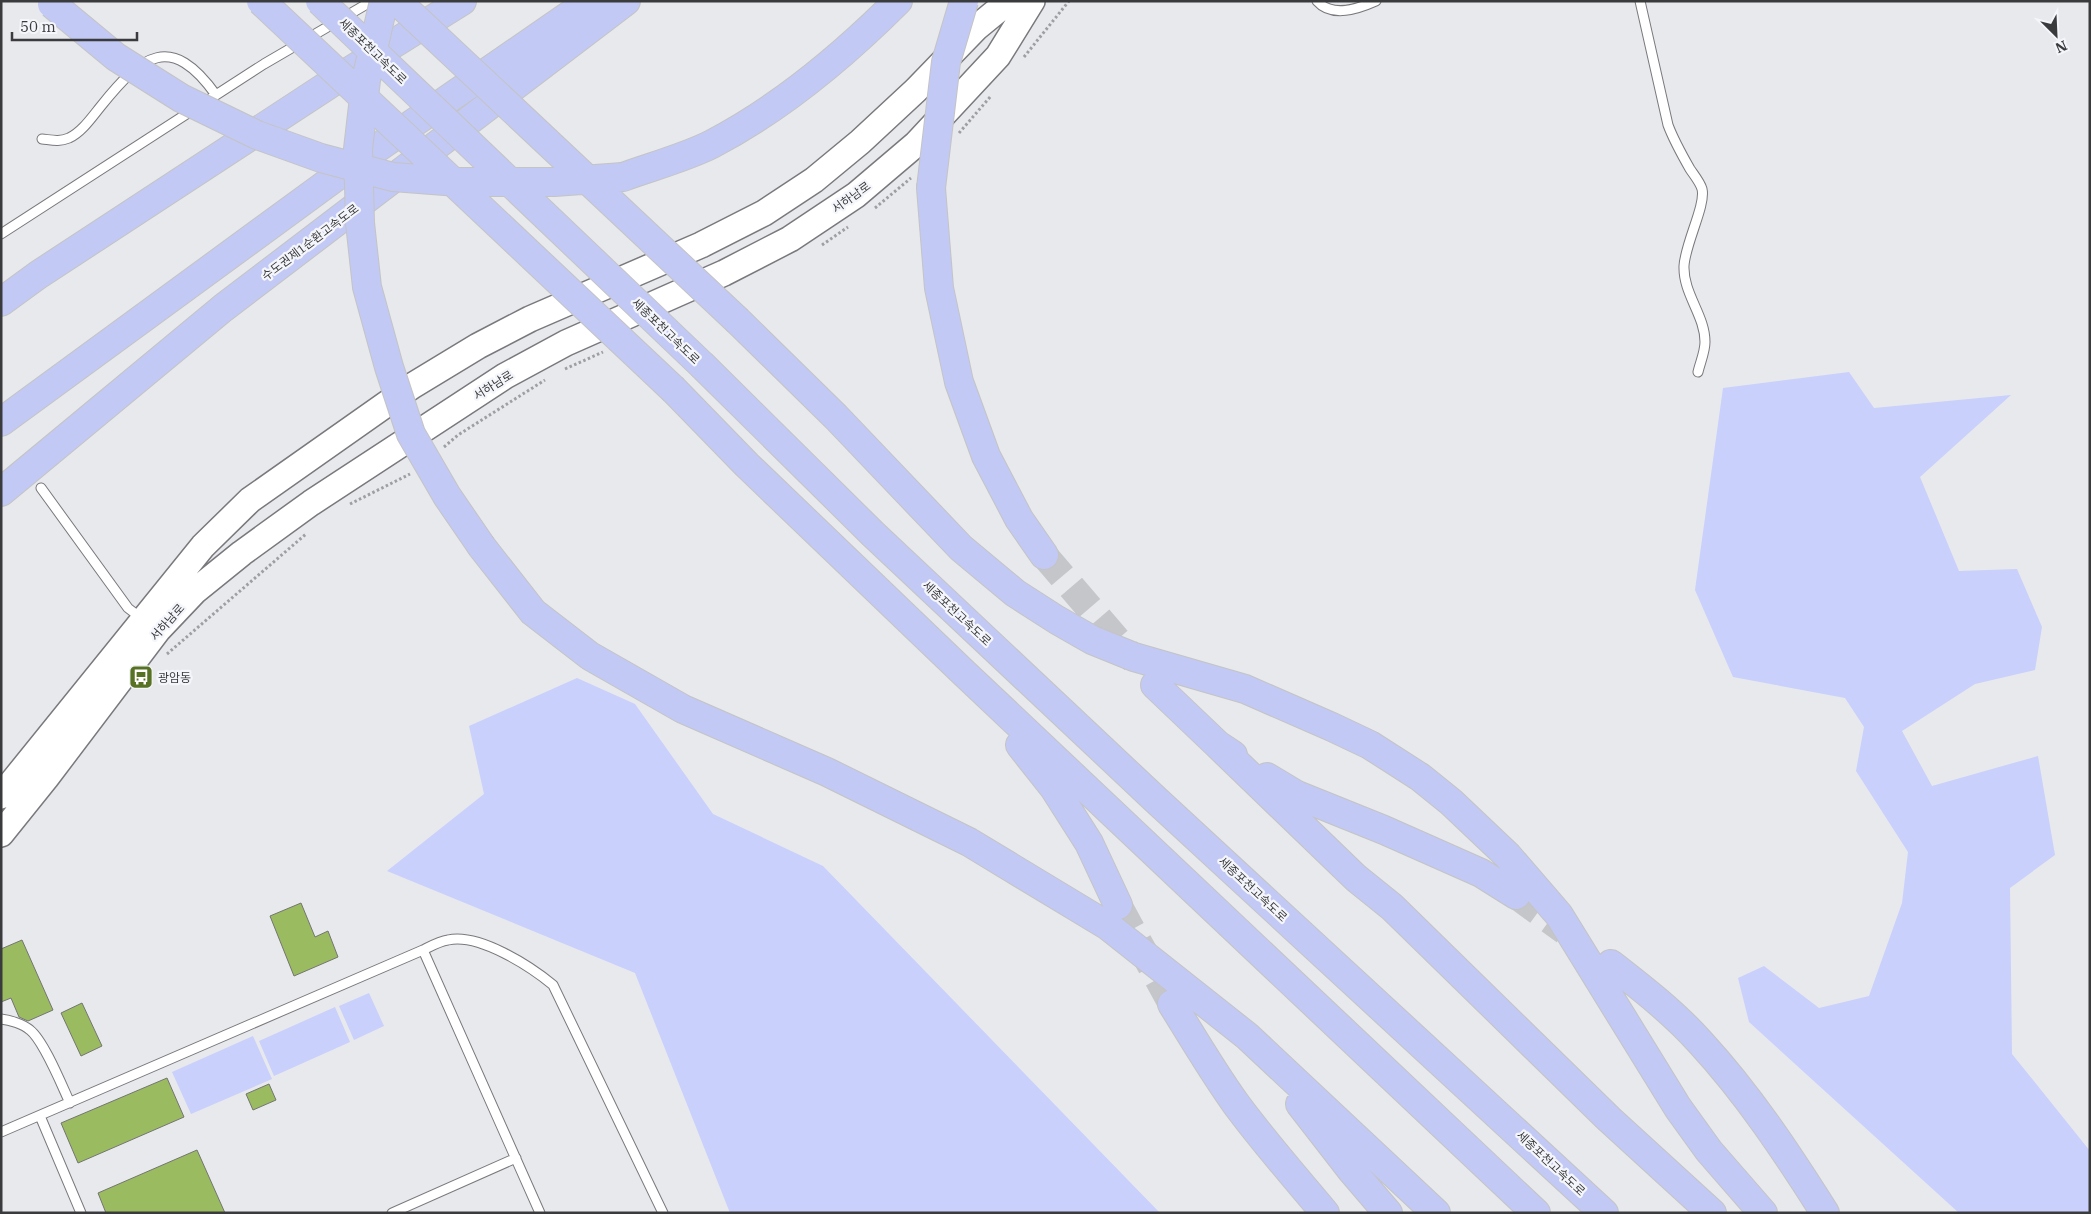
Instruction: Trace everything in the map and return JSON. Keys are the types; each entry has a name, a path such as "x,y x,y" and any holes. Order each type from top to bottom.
{"highway":[{"path":"261,1 674,390 747,465 964,673 1418,1104 1536,1213"},
{"name":"세종포천고속도로","path":"320,1 703,366 887,548 1156,800 1604,1213"},
{"path":"384,1 366,80 358,149 360,223 367,287 389,366 411,434 447,496 482,547 534,612 590,656 684,709 827,772 969,842 1108,926 1247,1036 1436,1213"},
{"path":"397,1 738,321 836,416 960,548 1015,593 1057,620 1100,643 1134,657 1246,690 1370,745 1420,777 1451,802 1508,856 1559,915 1678,1108 1709,1151 1763,1213"},
{"path":"1,302 54,264 345,74 462,1"},
{"path":"1,422 344,171 590,1"},
{"name":"수도권제1순환고속도로","path":"1,492 223,308 626,1"},
{"path":"51,3 116,57 182,98 257,135 321,158 394,177 458,182 554,182 622,177 711,144 792,94 871,29 898,1"},
{"path":"964,1 946,62 922,183 939,288 959,382 986,456 1018,519 1044,555"},
{"path":"964,673 1054,788 1089,843 1118,905"},
{"path":"1155,685 1356,878 1392,908 1609,1119 1712,1213"},
{"path":"1218,745 1297,796 1438,853 1481,873 1516,895"},
{"path":"1611,964 1648,993 1700,1042 1740,1088 1783,1147 1825,1213"},
{"path":"1172,1004 1236,1104 1326,1213"},
{"path":"1247,1036 1352,1171 1388,1213"},
{"path":"1418,1104 1520,1213"}],"main road":[{"name":"서하남로","path":"1,834 46,778 204,546 250,500 412,386 478,346 530,319 701,245 764,213 814,180 860,142 916,90 976,28 1009,1"},
{"name":"서하남로","path":"1,796 151,626 242,553 311,503 505,376 566,343 724,273 773,248 790,239 856,195 916,144 998,56 1032,1"}],"lane":[{"path":"1,234 264,64 372,1"},
{"path":"1316,1 1324,9 1344,11 1376,1"},
{"path":"1640,1 1668,125 1675,144 1702,189 1700,208 1691,233 1684,264 1687,291 1699,316 1704,332 1705,344 1698,372"},
{"path":"42,139 59,141 70,138 82,128 113,91 142,63 161,56 182,60 201,75 216,96"},
{"path":"41,488 128,608 151,626"},
{"path":"1,1132 449,939 474,941 505,954 539,974 553,985 663,1213"},
{"path":"423,950 540,1213"},
{"path":"1,1019 9,1020 31,1030 48,1058 70,1103"},
{"path":"40,1116 81,1213"},
{"path":"392,1213 516,1158"}],"path":[{"path":"1020,60 1069,1"},
{"path":"952,140 966,127 996,90"},
{"path":"868,213 891,196 922,183"},
{"path":"821,245 853,224"},
{"path":"563,370 608,349"},
{"path":"437,452 458,435 546,379"},
{"path":"349,504 409,475 416,469"},
{"path":"164,658 312,529"}],"shaded area":[{"path":"1849,372 1874,408 2011,395 1920,477 1959,571 2017,569 2042,627 2035,670 1975,684 1902,731 1932,786 2038,756 2055,855 2010,888 2012,1054 2090,1151 2090,1213 1959,1213 1749,1022 1738,978 1764,966 1819,1008 1869,996 1902,903 1908,852 1856,771 1864,727 1845,698 1733,677 1695,590 1723,388"},
{"path":"577,678 635,704 713,814 823,866 1160,1213 730,1213 635,973 387,871 484,794 469,726"},
{"path":"369,993 384,1026 354,1040 339,1006"},
{"path":"335,1007 350,1042 274,1076 259,1041"},
{"path":"253,1036 272,1079 191,1114 172,1072"}],"building":[{"path":"301,903 315,937 328,931 338,957 294,976 270,916"},
{"path":"22,940 53,1010 28,1021 19,1017 11,998 1,1002 1,949"},
{"path":"82,1003 102,1046 81,1056 61,1013"},
{"path":"167,1078 184,1117 78,1163 61,1123"},
{"path":"269,1084 276,1100 253,1110 246,1094"},
{"path":"197,1150 225,1213 106,1213 98,1193"}],"tunnel":[{"path":"1044,555 1135,661"},
{"path":"1516,895 1565,931"},
{"path":"1118,905 1172,1004"}],"place":[{"name":"광암동","path":"141,677"}]}
